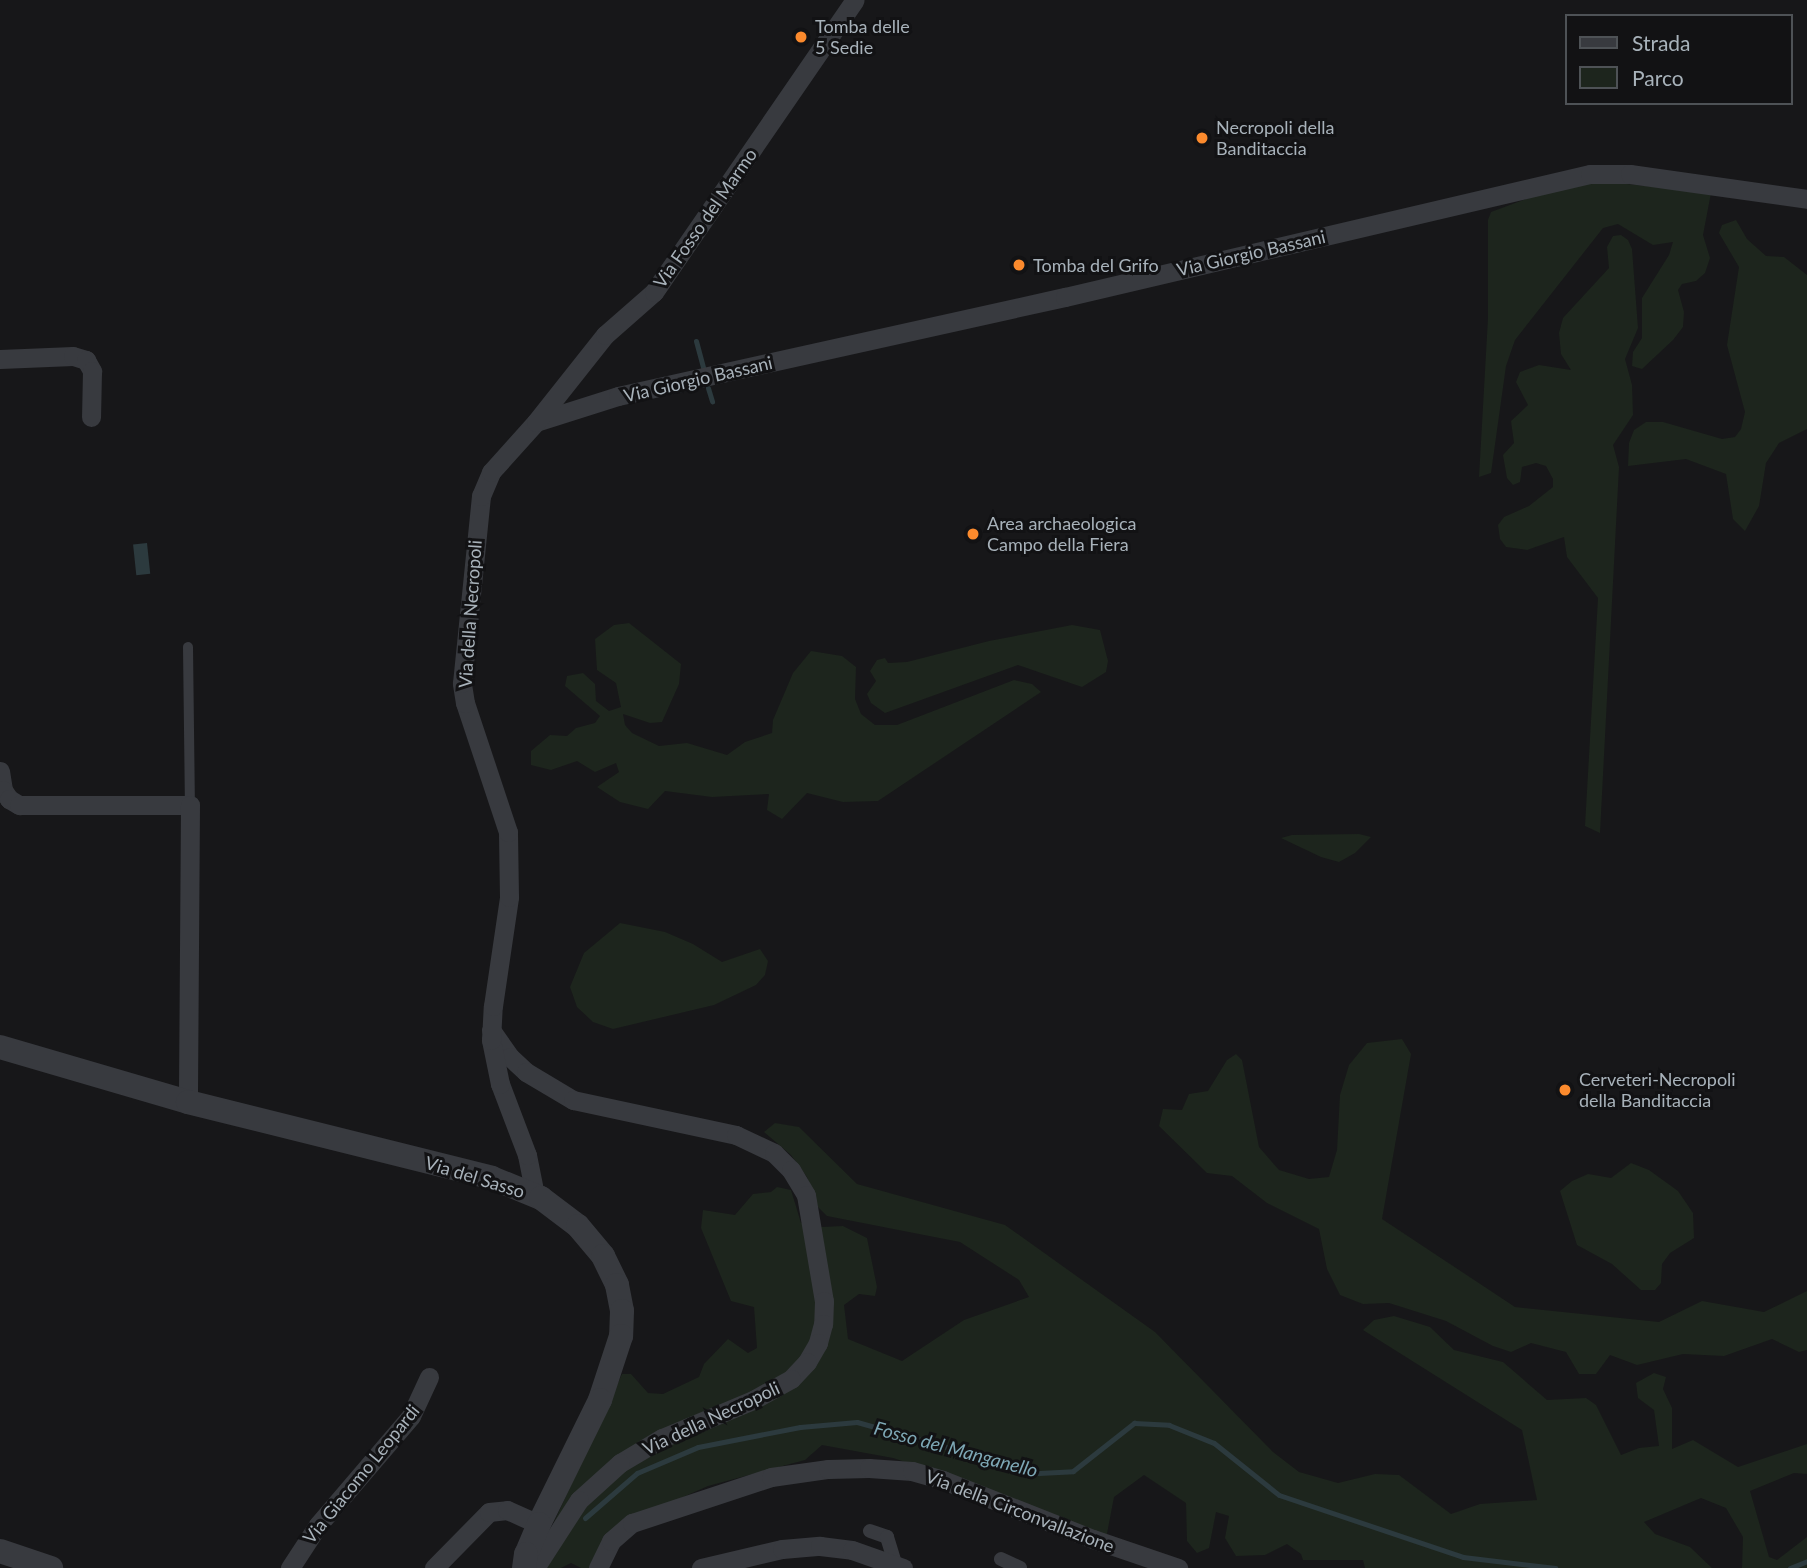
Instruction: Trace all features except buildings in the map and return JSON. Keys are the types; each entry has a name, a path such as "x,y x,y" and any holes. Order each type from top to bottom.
{"street":[{"name":"Via Fosso del Marmo","path":"536,422 605,335 654,292 855,0"},
{"name":"Via Giorgio Bassani","path":"536,422 618,396 1073,295 1590,174 1630,174 1807,199"},
{"path":"0,359 73,356 86,360 92,371 91,417"},
{"name":"Via della Necropoli","path":"535,1195 527,1155 497,1075 491,1029 509,897 508,832 465,703 462,683 481,496 491,472 536,422"},
{"path":"0,771 3,790 9,799 19,805 190,805 188,1102"},
{"name":"Via della Necropoli","path":"491,1029 510,1057 526,1072 573,1100 736,1135 774,1153 791,1170 806,1195 824,1301 823,1324 818,1343 807,1362 791,1379 753,1400 662,1438 620,1463 579,1500 535,1568"},
{"name":"Via del Sasso","path":"0,1046 188,1102 492,1178 535,1195 566,1215 598,1248 617,1285 622,1318 617,1354 605,1388 539,1524 526,1554 524,1568"},
{"name":"Via Giacomo Leopardi","path":"290,1568 318,1525 411,1416 429,1377"},
{"name":"Via della Circonvallazione","path":"598,1568 611,1541 632,1523 771,1477 828,1469 869,1468 912,1471 943,1480 1093,1539 1178,1568"},
{"path":"434,1568 489,1512 508,1510 539,1524"},
{"path":"870,1531 887,1537 899,1566"},
{"path":"701,1568 761,1553 808,1546 852,1550 899,1566"},
{"path":"0,1551 51,1568"},
{"path":"1001,1559 1020,1568"}],"lane":[{"path":"188,647 190,805"}],"green space":[{"path":"1599,181 1711,193 1703,235 1710,258 1705,273 1696,281 1682,284 1678,290 1684,312 1683,327 1673,340 1642,369 1632,366 1633,352 1642,338 1642,298 1669,255 1673,242 1653,245 1618,224 1603,228 1515,340 1506,366 1491,473 1479,477 1488,318 1488,220 1491,212 1539,194"},
{"path":"1736,220 1747,239 1766,256 1784,257 1807,275 1807,429 1779,443 1766,463 1759,506 1745,531 1733,519 1726,474 1686,459 1628,466 1629,443 1634,430 1646,422 1663,422 1722,439 1735,437 1741,429 1745,412 1727,345 1739,267 1719,233 1722,225"},
{"path":"1621,235 1628,240 1632,249 1638,328 1625,359 1632,385 1633,415 1613,445 1619,467 1600,833 1585,826 1598,598 1567,557 1564,537 1527,550 1506,547 1500,539 1498,525 1504,517 1529,506 1553,487 1553,479 1546,466 1536,463 1522,467 1520,482 1513,485 1507,478 1503,455 1514,443 1511,421 1528,405 1516,382 1520,372 1539,365 1571,370 1561,354 1559,333 1563,318 1609,268 1607,247 1613,236"},
{"path":"629,623 681,664 679,684 662,722 650,723 623,714 625,725 632,733 659,746 687,743 727,755 745,742 772,733 773,720 793,673 811,651 842,656 856,667 855,699 861,714 875,725 897,725 1014,680 1032,684 1041,692 878,801 843,802 807,793 782,819 767,810 769,794 712,797 665,791 648,809 620,802 597,787 619,772 616,763 595,772 577,761 551,770 531,765 531,751 550,735 567,736 576,728 595,723 600,716 565,686 567,676 583,673 595,684 596,701 609,711 621,707 616,683 597,670 595,639 614,625"},
{"path":"1072,625 1100,630 1108,661 1106,672 1082,687 1018,665 885,713 871,703 867,694 876,681 870,671 877,660 885,658 888,663 907,662 989,641"},
{"path":"1359,834 1371,837 1355,853 1339,862 1321,857 1281,838 1292,835"},
{"path":"620,923 665,932 693,944 722,962 760,949 768,961 765,975 756,985 714,1005 613,1029 593,1022 577,1007 570,987 584,953"},
{"path":"1402,1039 1411,1054 1382,1219 1515,1307 1659,1322 1702,1301 1764,1312 1807,1291 1807,1350 1799,1352 1772,1339 1724,1356 1683,1354 1637,1365 1610,1355 1596,1374 1579,1374 1566,1352 1531,1343 1511,1352 1493,1346 1446,1321 1389,1303 1363,1304 1340,1295 1327,1269 1319,1229 1267,1203 1232,1176 1207,1173 1159,1126 1163,1109 1182,1110 1189,1094 1208,1091 1227,1060 1236,1054 1242,1060 1259,1147 1279,1170 1309,1179 1329,1177 1337,1150 1340,1095 1349,1065 1367,1043"},
{"path":"775,1123 799,1127 857,1184 1005,1225 1155,1332 1273,1452 1299,1472 1338,1483 1375,1474 1399,1475 1451,1514 1480,1504 1537,1500 1522,1430 1363,1330 1374,1320 1394,1316 1430,1327 1454,1350 1503,1362 1547,1400 1586,1398 1596,1405 1621,1455 1639,1448 1659,1446 1654,1410 1638,1398 1636,1383 1654,1373 1666,1377 1663,1389 1672,1408 1672,1449 1693,1440 1738,1467 1807,1444 1807,1474 1794,1473 1750,1491 1769,1557 1777,1560 1807,1537 1807,1568 1742,1568 1743,1537 1726,1508 1701,1498 1644,1522 1655,1534 1690,1547 1712,1568 1365,1568 1363,1560 1303,1560 1301,1554 1287,1544 1265,1555 1236,1556 1225,1538 1229,1516 1216,1512 1209,1548 1197,1553 1187,1541 1186,1503 1144,1475 1114,1497 1106,1539 955,1478 893,1458 822,1445 805,1460 708,1486 647,1513 600,1568 581,1568 571,1563 561,1568 539,1568 538,1557 622,1374 631,1374 648,1393 663,1394 699,1377 704,1364 728,1339 748,1353 757,1348 754,1307 731,1301 701,1228 703,1210 735,1215 753,1194 771,1192 777,1187 791,1190 801,1223 822,1227 843,1226 867,1238 877,1287 875,1296 859,1294 844,1305 848,1339 902,1361 964,1320 1029,1297 1019,1280 960,1242 827,1216 818,1207 807,1177 791,1155 764,1132"},
{"path":"1631,1163 1649,1170 1678,1191 1693,1213 1694,1238 1670,1253 1662,1264 1661,1283 1655,1290 1641,1290 1612,1264 1577,1245 1560,1191 1572,1181 1588,1174 1611,1178"}],"shaded area":[{"path":"147,543 150,574 136,575 133,544"}],"waterway":[{"path":"696,341 704,371"},
{"path":"708,388 712,401"},
{"name":"Fosso del Manganello","path":"585,1518 637,1473 698,1447 800,1427 857,1422 1039,1473 1073,1471 1134,1423 1169,1425 1214,1443 1279,1495 1463,1557 1555,1568"},
{"name":"Fosso del Manganello","path":"1790,1568 1807,1561"}],"place":[{"name":"Tomba delle 5 Sedie","path":"801,37"},
{"name":"Necropoli della Banditaccia","path":"1202,138"},
{"name":"Tomba del Grifo","path":"1019,265"},
{"name":"Area archaeologica Campo della Fiera","path":"973,534"},
{"name":"Cerveteri-Necropoli della Banditaccia","path":"1565,1090"}]}
